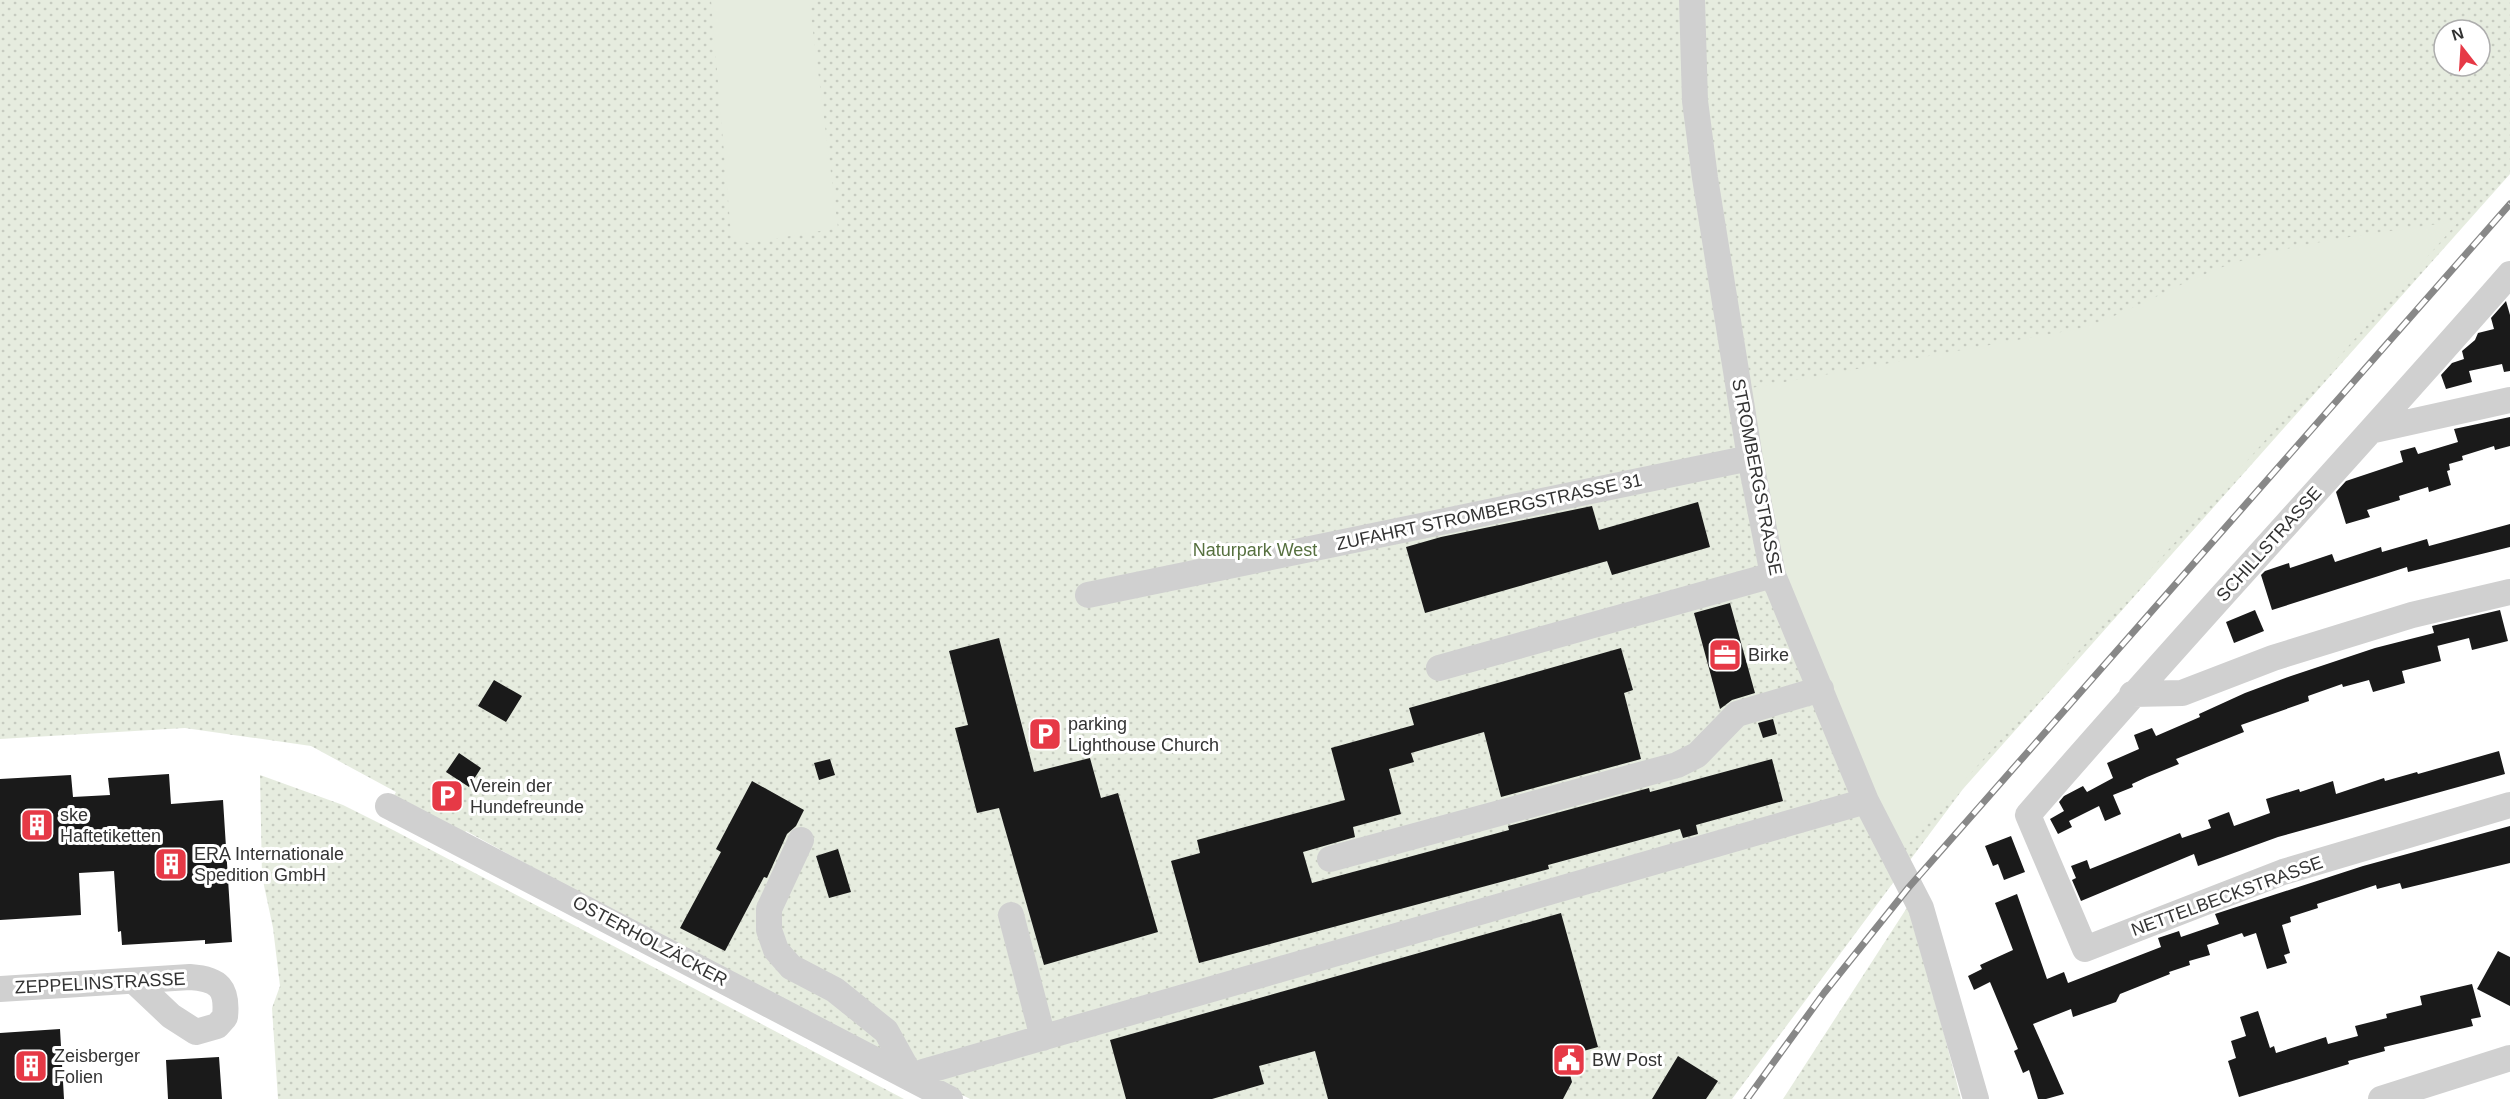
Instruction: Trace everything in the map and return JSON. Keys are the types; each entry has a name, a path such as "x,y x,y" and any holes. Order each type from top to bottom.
{"street":[{"name":"STROMBERGSTRASSE","path":"1692,0 1698,123 1750,458 1773,575 1866,801 1921,908 1976,1099"},
{"name":"SCHILLSTRASSE","path":"2028,815 2132,694 2374,430 2510,274"},
{"path":"2374,430 2510,400"},
{"name":"ZUFAHRT STROMBERGSTRASSE 31","path":"1088,596 1750,458"},
{"path":"1439,668 1773,575"},
{"path":"2132,694 2182,693 2273,658 2412,615 2510,592"},
{"path":"1330,860 1677,765 1697,755 1737,714 1821,689"},
{"path":"801,840 769,909 769,930 776,950 791,967 835,990 886,1031 912,1078 923,1072 1866,801"},
{"name":"NETTELBECKSTRASSE","path":"2028,815 2085,949 2283,872 2510,805"},
{"name":"OSTERHOLZÄCKER","path":"388,806 950,1099"},
{"path":"1011,915 1043,1038"},
{"name":"ZEPPELINSTRASSE","path":"0,989 134,981 206,978 218,985 225,994 225,1017 217,1026 196,1032 171,1016 134,981"},
{"path":"2381,1099 2510,1058"}],"green space":[{"name":"Naturpark West","path":"0,0 2510,0 2510,174 1963,789 1732,1099 970,1099 653,933 466,831 459,842 388,806 396,792 311,746 185,728 0,739"},
{"path":"711,0 809,0 838,228 749,243 734,240 731,234"},
{"path":"2459,221 1895,859 1800,638 1740,390 2078,329 2118,314 2214,270 2260,255 2345,238"},
{"path":"260,775 343,805 395,831 904,1099 278,1099 272,1008 280,986 273,928 262,876"},
{"path":"1910,903 1961,1099 1783,1099"}],"building":[{"path":"2506,301 2510,315 2510,371 2504,372 2502,364 2469,371 2472,382 2446,389 2441,375 2452,363 2464,359 2462,351 2475,340 2478,333 2494,329 2491,318"},
{"path":"2510,417 2510,446 2495,450 2494,446 2462,456 2463,460 2449,464 2450,470 2447,471 2451,485 2429,492 2428,487 2399,496 2400,500 2367,510 2370,517 2346,524 2336,492 2346,481 2403,462 2400,451 2415,447 2418,454 2458,442 2454,429"},
{"path":"1698,502 1710,547 1612,575 1607,561 1425,613 1406,547 1441,537 1592,506 1599,530"},
{"path":"2510,524 2510,547 2408,572 2407,567 2272,610 2261,575 2265,571 2289,563 2290,568 2332,554 2335,562 2381,547 2382,552 2427,539 2429,546"},
{"name":"Birke","path":"1730,603 1755,693 1732,700 1720,709 1694,613"},
{"path":"2255,610 2264,631 2234,643 2226,622"},
{"path":"2500,610 2508,641 2472,650 2469,638 2437,646 2441,661 2402,671 2405,683 2373,692 2369,680 2343,687 2342,684 2308,696 2309,701 2241,725 2244,732 2176,759 2179,764 2132,784 2133,787 2113,795 2121,814 2105,821 2099,806 2069,821 2072,827 2058,834 2050,819 2064,811 2059,802 2064,796 2083,786 2087,792 2113,778 2107,763 2139,749 2134,735 2152,728 2156,736 2200,717 2199,714 2245,693 2291,676 2375,648 2434,633 2432,626"},
{"path":"999,638 1034,772 1090,758 1101,798 1118,793 1158,932 1044,965 999,808 977,813 955,728 968,725 949,651"},
{"path":"1621,648 1633,690 1624,693 1641,759 1501,797 1484,732 1411,753 1414,762 1389,769 1401,814 1353,827 1355,837 1303,852 1312,883 1509,830 1508,826 1649,788 1650,792 1772,759 1783,801 1696,825 1698,834 1683,838 1680,829 1548,865 1549,869 1199,963 1171,861 1200,853 1197,840 1345,800 1331,748 1414,725 1409,708"},
{"path":"494,680 522,696 506,722 478,706"},
{"path":"1773,719 1777,734 1763,738 1758,723"},
{"path":"2499,751 2505,774 2278,837 2198,866 2194,854 2081,901 2072,880 2076,878 2071,866 2087,860 2090,869 2180,833 2182,838 2211,828 2208,820 2229,812 2234,826 2270,813 2266,799 2299,789 2300,792 2333,781 2336,794 2384,778 2385,781 2417,772 2418,774"},
{"path":"459,753 481,768 469,787 446,772"},
{"path":"830,759 835,775 819,780 814,763"},
{"path":"169,774 171,804 223,800 232,942 205,944 205,940 122,945 121,931 118,932 114,871 79,873 81,915 0,920 0,779 71,775 73,797 110,795 108,778"},
{"path":"752,781 804,810 796,826 787,834 767,878 764,877 725,951 680,928 721,852 716,849"},
{"path":"2510,826 2510,863 2402,889 2400,883 2377,889 2376,885 2317,904 2318,908 2290,917 2291,922 2282,925 2290,953 2284,955 2287,963 2267,969 2256,933 2244,937 2242,933 2207,945 2210,955 2189,961 2190,965 2120,994 2116,1002 2073,1017 2071,1009 2033,1024 2064,1094 2046,1099 2038,1099 2029,1070 2023,1073 2014,1051 2018,1049 1990,982 1974,990 1968,976 1982,969 1980,965 2013,950 1995,903 2017,894 2047,979 2064,972 2068,983 2161,947 2158,938 2179,931 2181,937 2219,924 2215,914 2363,866"},
{"path":"2011,836 2025,872 2004,880 1998,864 1993,866 1985,846"},
{"path":"838,849 851,892 829,898 816,856"},
{"path":"1561,913 1598,1047 1565,1056 1572,1082 1563,1099 1328,1099 1315,1051 1259,1066 1264,1084 1212,1099 1126,1099 1110,1040"},
{"path":"2498,951 2510,957 2510,1006 2477,989"},
{"path":"2472,984 2481,1017 2471,1019 2473,1026 2384,1047 2385,1051 2348,1061 2349,1064 2239,1097 2228,1061 2236,1058 2231,1041 2246,1036 2240,1017 2258,1011 2270,1048 2274,1046 2276,1053 2326,1037 2328,1044 2358,1036 2355,1026 2387,1018 2386,1014 2422,1005 2420,996"},
{"name":"Zeisberger Folien","path":"60,1029 64,1099 0,1099 0,1033"},
{"path":"1678,1056 1718,1081 1706,1099 1652,1099"},
{"path":"219,1057 222,1099 168,1099 166,1060"}],"railway":[{"path":"1747,1099 1824,993 1909,887 2510,204"}],"place":[{"name":"Birke","path":"1725,655"},
{"name":"parking Lighthouse Church","path":"1045,734"},
{"name":"Verein der Hundefreunde","path":"447,796"},
{"name":"ske Haftetiketten","path":"37,825"},
{"name":"ERA Internationale Spedition GmbH","path":"171,864"},
{"name":"BW Post","path":"1569,1060"},
{"name":"Zeisberger Folien","path":"31,1066"}]}
